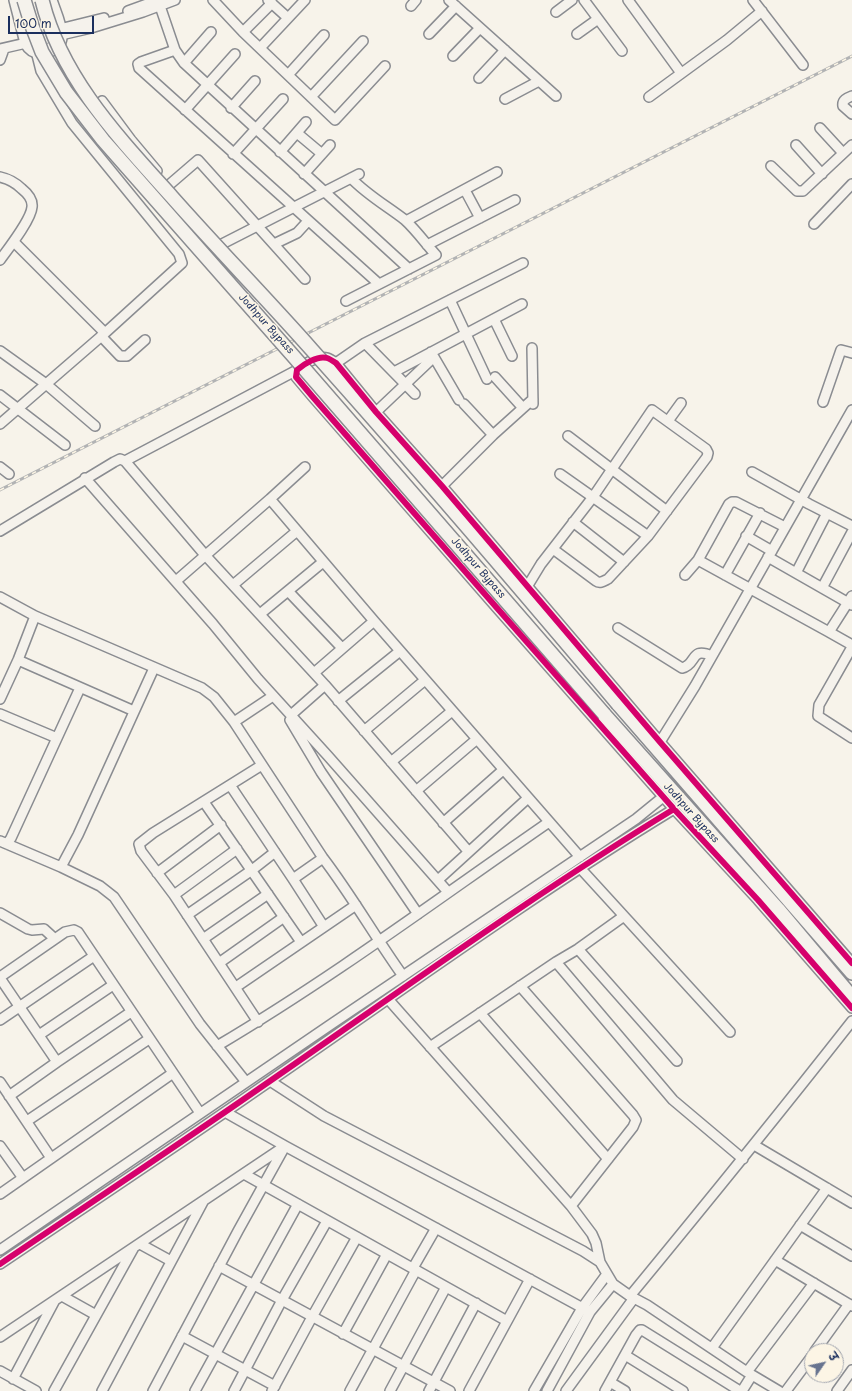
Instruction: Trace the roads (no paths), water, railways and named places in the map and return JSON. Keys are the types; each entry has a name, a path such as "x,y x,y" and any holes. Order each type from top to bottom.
{"highway":[{"path":"16,0 29,44 44,51 56,46 59,42 61,32 50,0"},
{"name":"Jodhpur Bypass","path":"24,0 32,26 46,59 66,92 103,140 296,358 604,714 778,909 852,997"},
{"path":"42,0 53,34 69,67 123,143 208,238 317,355 852,973"}],"street":[{"path":"0,60 1,47 29,44 108,17 175,0"},
{"path":"213,0 243,32 335,120 385,66"},
{"path":"260,48 305,0"},
{"path":"556,12 572,0"},
{"path":"584,0 622,51"},
{"path":"628,0 681,73"},
{"path":"753,0 803,65"},
{"path":"243,32 270,2 288,18"},
{"path":"159,3 175,50 184,63 231,108 409,269"},
{"path":"430,34 453,3 556,96"},
{"path":"649,97 762,12"},
{"path":"577,34 598,19"},
{"path":"453,56 480,28"},
{"path":"184,63 211,32"},
{"path":"288,75 324,35"},
{"path":"311,97 363,41"},
{"path":"0,424 182,263 182,258 72,123 41,71 29,44"},
{"path":"175,50 141,62 138,64 139,68 308,222 379,284"},
{"path":"479,78 505,50"},
{"path":"185,110 235,54"},
{"path":"231,108 255,81"},
{"path":"505,99 539,81"},
{"path":"852,96 844,100 842,104 852,114"},
{"path":"233,154 283,99"},
{"path":"102,101 131,140 169,185 324,357 336,363 376,412 442,486 660,742 852,963"},
{"path":"280,152 306,122"},
{"path":"820,128 843,153"},
{"path":"297,133 322,154"},
{"path":"304,174 330,145"},
{"path":"796,145 822,174"},
{"path":"771,166 797,191 804,191 852,145"},
{"path":"169,185 198,160 305,279"},
{"path":"406,221 497,172"},
{"path":"222,244 355,176 363,190 378,199 406,221 436,255 346,301"},
{"path":"0,177 12,181 31,199 32,206 29,216 14,242 0,260"},
{"path":"814,224 852,184"},
{"path":"465,190 480,218"},
{"path":"427,245 515,200"},
{"path":"274,244 297,233 308,222"},
{"path":"14,242 103,334 120,356 127,356 145,340"},
{"path":"336,363 365,343 523,263"},
{"path":"450,300 466,334 491,378 523,408"},
{"path":"394,372 432,355 466,334 522,304"},
{"path":"494,319 512,356"},
{"path":"365,343 415,394"},
{"path":"442,486 493,435 523,408 533,403 532,348"},
{"path":"0,350 46,384 95,426"},
{"path":"823,402 841,350 852,353"},
{"path":"376,412 432,355"},
{"path":"432,355 462,402 493,435"},
{"path":"125,461 315,359 324,357"},
{"path":"297,370 296,377 312,396 663,797 758,900 852,1008"},
{"path":"0,395 65,445"},
{"path":"668,421 682,403"},
{"path":"527,587 540,564 593,497 652,410 703,446 708,453 707,457 648,536 608,579 598,583 553,548"},
{"path":"660,742 712,656 852,410"},
{"path":"568,436 667,511"},
{"path":"0,531 85,478 120,459 125,461 205,555 314,673 468,851"},
{"path":"0,467 9,474"},
{"path":"176,581 305,467"},
{"path":"752,472 827,514 852,526"},
{"path":"560,474 648,536"},
{"path":"85,478 176,581 273,696 448,892"},
{"path":"270,499 425,680 580,857"},
{"path":"685,575 698,560 729,504 732,502 736,502 760,513 785,527"},
{"path":"725,575 760,513"},
{"path":"796,573 827,514"},
{"path":"573,522 624,562"},
{"path":"233,585 297,531"},
{"path":"822,588 852,532"},
{"path":"746,536 796,573 822,588 851,601 829,632"},
{"path":"698,560 852,646 819,705 818,713 818,716 851,734"},
{"path":"260,614 323,562"},
{"path":"288,591 342,648"},
{"path":"0,598 35,616 202,688 214,697 234,722 323,858 356,905 378,941 403,976"},
{"path":"0,699 18,660 35,616"},
{"path":"314,673 374,621"},
{"path":"618,628 682,668 686,667 698,653 712,656"},
{"path":"338,701 400,651"},
{"path":"18,660 134,711"},
{"path":"61,867 78,835 154,668"},
{"path":"364,732 425,680"},
{"path":"291,715 325,686"},
{"path":"4,843 11,838 80,688"},
{"path":"234,722 273,696"},
{"path":"282,705 321,772 418,914"},
{"path":"391,762 452,711"},
{"path":"0,714 57,738"},
{"path":"416,791 477,739"},
{"path":"258,1022 174,895 140,851 139,844 153,833 262,765"},
{"path":"443,823 504,770"},
{"path":"230,785 294,879 324,927"},
{"path":"0,1250 200,1113 636,819 663,797"},
{"path":"438,880 468,851 528,798"},
{"path":"204,802 301,942"},
{"path":"0,1264 225,1112 388,999 632,835 674,809"},
{"path":"217,1046 258,1022 418,914 549,822"},
{"path":"157,873 221,825"},
{"path":"4,843 61,867 100,886 114,897 200,1024 246,1082"},
{"path":"174,895 237,849"},
{"path":"187,915 252,870 275,852"},
{"path":"294,879 323,858"},
{"path":"581,869 730,1032"},
{"path":"203,939 268,894"},
{"path":"236,987 356,905"},
{"path":"0,913 28,929 44,929 55,939"},
{"path":"430,1046 578,949 624,916"},
{"path":"219,963 284,917"},
{"path":"57,1062 0,978 65,932 74,930 78,932 200,1113"},
{"path":"578,949 677,1061"},
{"path":"0,1020 94,956"},
{"path":"556,962 673,1100 742,1159"},
{"path":"39,1036 113,985"},
{"path":"520,986 636,1120 633,1127 571,1206"},
{"path":"388,999 571,1206 592,1234 596,1243 600,1262 612,1284 750,1374 779,1391"},
{"path":"9,1096 131,1012"},
{"path":"480,1013 608,1159"},
{"path":"566,1391 657,1262 756,1143 852,1021"},
{"path":"27,1121 149,1039"},
{"path":"0,1194 173,1073"},
{"path":"270,1081 324,1116 583,1251 600,1262"},
{"path":"0,1082 51,1158"},
{"path":"225,1112 586,1310"},
{"path":"756,1143 852,1203"},
{"path":"756,1143 852,1198"},
{"path":"0,1146 23,1178"},
{"path":"0,1338 285,1146"},
{"path":"153,1391 285,1146"},
{"path":"244,1174 507,1321"},
{"path":"712,1348 827,1188"},
{"path":"102,1391 204,1201"},
{"path":"195,1391 298,1204"},
{"path":"234,1391 282,1300 327,1221"},
{"path":"800,1225 852,1256"},
{"path":"350,1391 373,1350 436,1228"},
{"path":"182,1336 245,1370 274,1388 357,1237"},
{"path":"137,1246 172,1261"},
{"path":"54,1391 96,1315 137,1246"},
{"path":"343,1334 387,1254"},
{"path":"775,1260 851,1305 821,1343"},
{"path":"219,1266 450,1391"},
{"path":"534,1391 586,1310 607,1274"},
{"path":"469,1391 530,1279"},
{"path":"605,1391 636,1335 640,1330 644,1330 741,1391 750,1374 814,1283"},
{"path":"548,1391 586,1310 612,1284"},
{"path":"390,1391 446,1286"},
{"path":"58,1298 96,1315"},
{"path":"13,1379 58,1298"},
{"path":"429,1391 476,1303"},
{"path":"624,1355 683,1391"},
{"path":"786,1391 804,1367"},
{"path":"837,1391 852,1370"},
{"path":"0,1371 36,1391"},
{"path":"610,1382 625,1391"}],"railway":[{"path":"0,490 852,56"}]}
